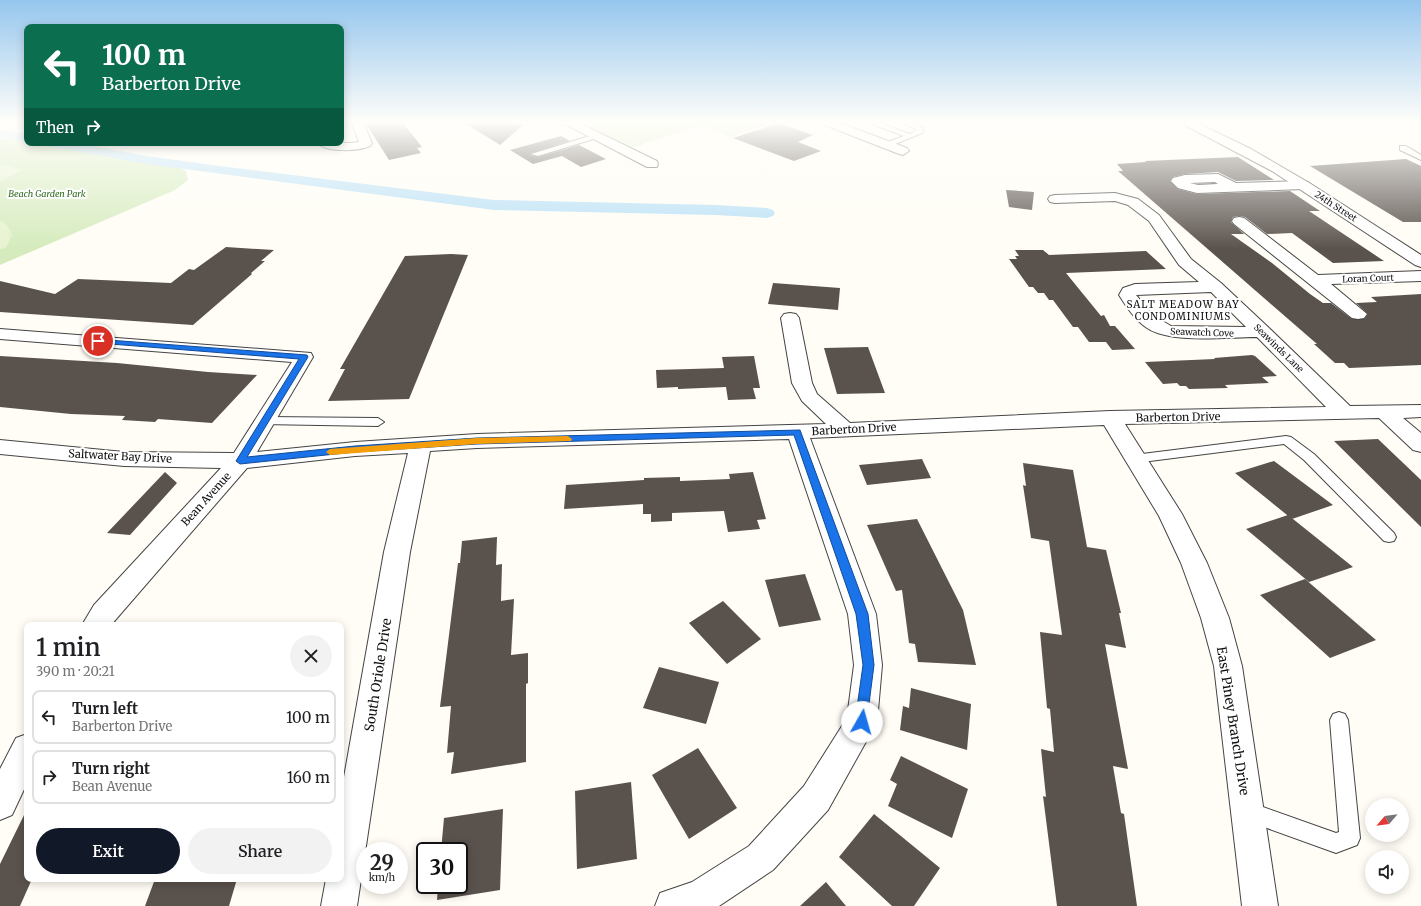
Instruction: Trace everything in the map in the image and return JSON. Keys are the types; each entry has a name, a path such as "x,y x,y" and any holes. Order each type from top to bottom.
{"street":[{"name":"24th Street","path":"1268,164 1421,262"},
{"path":"1232,187 1303,185"},
{"name":"Seawinds Lane","path":"1055,199 1115,197 1133,202 1154,218 1163,229 1175,250 1185,262 1215,287 1263,332 1346,414"},
{"name":"Loran Court","path":"1239,221 1358,314"},
{"name":"Loran Court","path":"1315,280 1421,276"},
{"name":"Seawatch Cove","path":"1215,287 1135,290 1128,292 1127,295 1148,321 1165,330 1176,332 1263,332"},
{"path":"790,318 802,382 806,392 809,397 844,429"},
{"name":"Bean Avenue","path":"0,334 304,357 240,461 104,613 98,622"},
{"name":"Barberton Drive","path":"240,461 420,444 797,432 1110,418 1346,414 1421,411"},
{"path":"1384,412 1421,445"},
{"name":"East Piney Branch Drive","path":"1110,418 1134,459 1146,474 1170,514 1194,563 1215,618 1228,666 1260,906"},
{"path":"674,906 701,897 761,858 816,798 862,722 868,665 862,614 797,432"},
{"name":"South Oriole Drive","path":"344,875 397,552 420,444"},
{"name":"Saltwater Bay Drive","path":"0,447 124,459 240,461"},
{"path":"0,803 24,755"},
{"name":"South Oriole Drive","path":"339,906 343,882"}],"lane":[{"path":"265,421 378,422"},
{"path":"1134,459 1286,440 1309,457 1389,537"},
{"path":"1247,811 1336,843 1350,838 1339,720"}],"green space":[{"name":"Beach Garden Park","path":"0,164 172,164 186,171 188,180 175,190 0,265"},
{"path":"0,164 22,170 0,182"},
{"path":"0,220 7,225 12,235 6,248 0,249"}],"building":[{"path":"576,164 590,164 581,167"},
{"path":"1117,164 1249,164 1274,180 1236,181 1218,172 1185,174 1173,177 1170,181 1178,189 1197,194 1290,191 1320,211 1309,211 1384,261 1333,263 1292,233 1267,234 1245,217 1233,217 1231,222 1244,234 1231,234 1272,263 1310,294 1323,303 1331,303 1352,319 1364,319 1368,314 1356,303 1377,302 1371,297 1421,294 1421,365 1349,368 1344,363 1335,363 1314,344 1317,344 1118,171 1123,171"},
{"path":"1334,164 1417,164 1421,166 1421,222 1403,222 1310,166"},
{"path":"1006,190 1034,192 1032,210 1009,207"},
{"path":"226,247 274,250 261,261 265,261 251,273 252,274 193,325 0,312 0,281 55,294 78,279 171,283 189,269 194,270"},
{"path":"1015,250 1043,250 1049,255 1146,251 1166,269 1066,273 1101,316 1104,315 1110,326 1115,326 1135,349 1112,350 1106,342 1089,342 1078,327 1073,327 1053,300 1049,300 1044,293 1038,293 1033,287 1029,287 1009,259 1017,259 1015,256 1019,256"},
{"path":"451,254 468,255 409,399 328,401 345,369 340,369 405,256"},
{"path":"773,283 840,288 838,310 768,304"},
{"path":"868,347 885,393 837,394 824,348"},
{"path":"1252,355 1277,376 1262,377 1269,383 1225,385 1228,388 1189,389 1186,386 1180,386 1177,383 1163,384 1145,362 1215,359 1214,358"},
{"path":"0,356 117,363 257,375 212,423 158,419 155,422 122,420 125,416 71,414 0,407"},
{"path":"754,356 760,388 753,388 756,399 728,400 726,387 678,389 678,387 657,388 656,370 724,368 722,357"},
{"path":"1378,439 1421,480 1421,527 1334,441"},
{"path":"922,459 931,478 867,485 859,465"},
{"path":"1274,461 1333,505 1292,519 1235,473"},
{"path":"1023,463 1073,470 1087,547 1106,550 1121,613 1119,613 1126,648 1105,644 1128,769 1113,766 1121,813 1124,814 1137,906 1057,906 1043,796 1046,797 1041,749 1054,752 1050,709 1047,708 1040,632 1062,635 1049,541 1031,538 1023,485 1026,486"},
{"path":"165,472 177,483 130,535 107,533"},
{"path":"753,472 766,519 757,520 760,529 728,532 724,511 672,513 672,521 651,522 651,514 643,514 643,504 564,509 566,485 644,480 644,478 680,477 680,481 730,479 729,474"},
{"path":"1288,515 1353,567 1309,582 1246,529"},
{"path":"917,519 963,610 976,665 918,662 915,644 909,643 902,590 896,591 867,525"},
{"path":"497,537 496,565 502,564 501,601 514,599 511,655 528,653 528,683 526,684 526,762 451,774 454,752 447,753 451,706 440,707 462,541"},
{"path":"805,574 821,620 779,627 765,580"},
{"path":"1305,579 1376,640 1330,658 1260,595"},
{"path":"723,601 761,639 727,664 689,623"},
{"path":"659,667 719,682 706,724 643,708"},
{"path":"911,688 971,704 967,750 900,730 903,706 909,708"},
{"path":"698,748 737,808 689,839 652,775"},
{"path":"901,756 968,789 952,838 888,806 897,784 890,780"},
{"path":"631,782 637,859 577,869 575,791"},
{"path":"503,809 500,890 437,900 437,894 468,894 468,842 442,842 444,818"},
{"path":"874,814 940,868 914,906 892,906 839,857"},
{"path":"24,815 24,882 31,882 20,906 0,906 0,864"},
{"path":"154,882 236,882 229,906 145,906"},
{"path":"826,882 846,906 800,906"}],"waterway":[{"path":"178,164 494,205 716,210 767,213"}],"slow traffic":[{"path":"330,452 420,444 568,439"}],"district":[{"name":"SALT MEADOW BAY CONDOMINIUMS","path":"1183,310"}],"route":[{"path":"98,341 304,357 240,461 355,449 477,441 797,432 862,614 868,665 862,722"}]}
